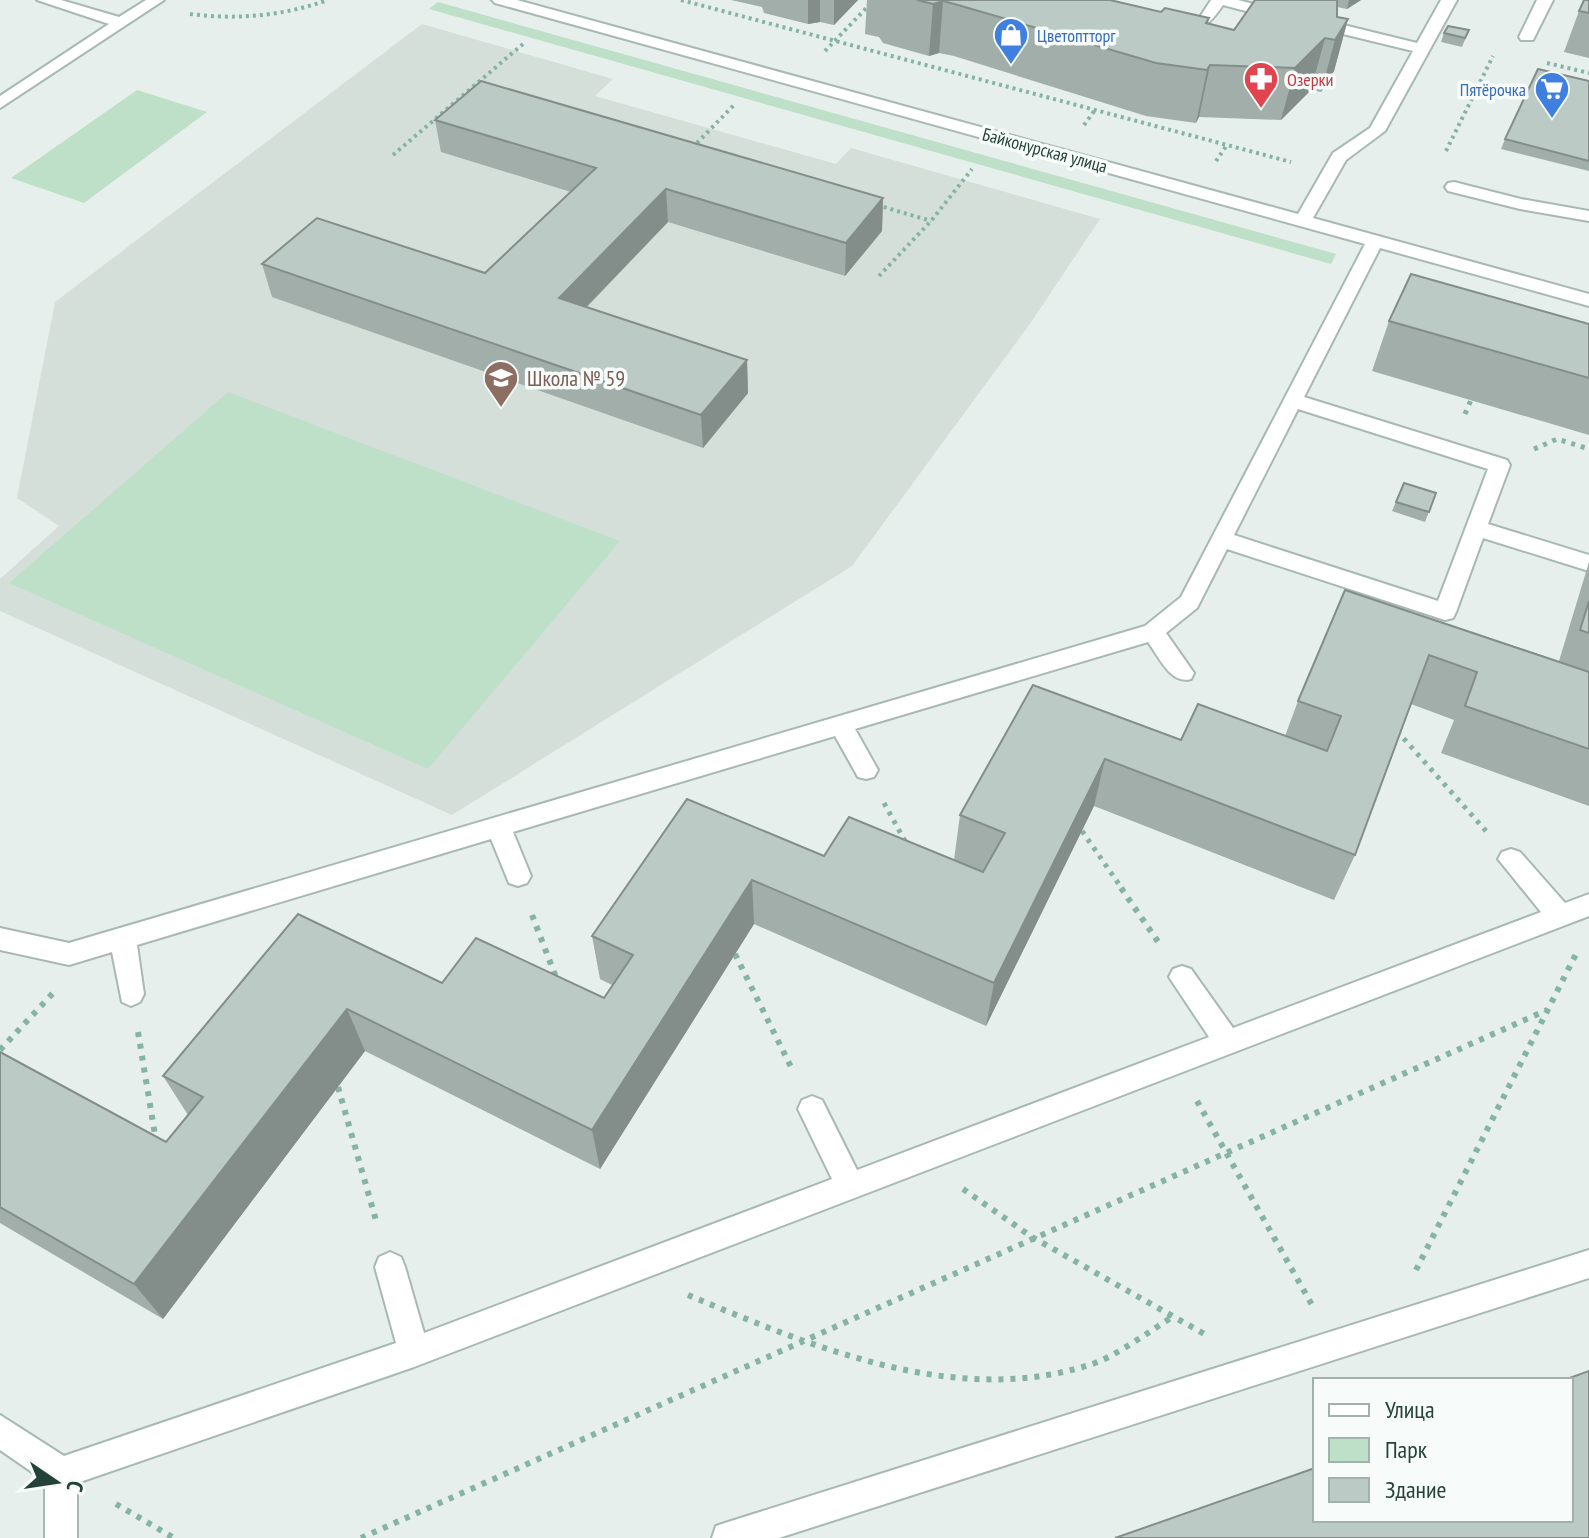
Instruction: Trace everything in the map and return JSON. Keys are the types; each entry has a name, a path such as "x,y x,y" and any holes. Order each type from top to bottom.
{"street":[{"path":"45,0 122,23"},
{"name":"Байконурская улица","path":"500,0 1589,300"},
{"path":"1163,29 1186,30 1203,23 1219,0 1422,49"},
{"path":"1303,221 1339,157 1377,131 1449,0"},
{"path":"1527,37 1545,0"},
{"path":"0,103 153,2"},
{"path":"1454,187 1520,204 1589,216"},
{"path":"0,939 69,954 1153,632 1189,602 1375,241"},
{"path":"1221,539 1445,612 1500,465 1291,400"},
{"path":"1476,528 1589,563"},
{"path":"1153,632 1183,673"},
{"path":"841,725 866,770"},
{"path":"498,826 518,876"},
{"path":"1511,859 1560,916"},
{"path":"61,1473 414,1352 1589,905"},
{"path":"123,938 131,994"},
{"path":"1182,977 1228,1043"},
{"path":"812,1109 850,1186"},
{"path":"728,1538 1589,1264"},
{"path":"390,1267 414,1352"},
{"path":"0,1431 61,1473"},
{"path":"61,1473 61,1538"}],"path":[{"path":"153,2 181,13 239,18 297,12 328,0"},
{"path":"681,0 1225,148 1330,173"},
{"path":"832,43 874,0"},
{"path":"725,17 730,13"},
{"path":"393,155 523,44"},
{"path":"1441,160 1496,51"},
{"path":"1546,63 1589,73"},
{"path":"473,87 487,91"},
{"path":"705,155 690,150 736,103"},
{"path":"879,276 931,221 972,169"},
{"path":"871,204 931,221"},
{"path":"1500,465 1557,439 1589,449"},
{"path":"1396,730 1511,859"},
{"path":"866,770 909,848"},
{"path":"1082,831 1182,977"},
{"path":"518,876 562,993"},
{"path":"1387,1327 1580,948 1560,916"},
{"path":"0,1050 64,982 69,954"},
{"path":"735,954 812,1109"},
{"path":"131,994 157,1146"},
{"path":"361,1538 1547,1010"},
{"path":"1174,1062 1334,1345"},
{"path":"338,1087 390,1267"},
{"path":"920,1159 1032,1237 1263,1367"},
{"path":"628,1270 799,1341 914,1372 998,1382 1091,1365 1174,1316"}],"shaded area":[{"name":"Школа № 59","path":"422,24 613,79 595,96 836,164 851,148 1100,219 1032,321 852,566 452,815 0,611 0,579 59,526 17,498 55,302"}],"green space":[{"path":"438,2 1336,254 1331,264 429,9"},
{"path":"137,90 207,112 84,203 11,178"},
{"path":"228,392 620,541 428,769 9,583"}],"building":[{"path":"917,0 1110,0 1161,12 1165,8 1209,18 1206,23 1234,30 1255,0 1337,0 1337,17 1348,19 1335,40 1325,38 1295,68 1210,65 1207,70 1156,63 943,1 933,4"},
{"path":"1584,0 1589,0 1589,13 1579,11"},
{"path":"1448,26 1469,30 1465,38 1444,33"},
{"name":"Пятёрочка","path":"1538,69 1589,81 1589,161 1505,139"},
{"path":"481,81 883,198 846,243 666,189 559,298 747,360 701,415 262,264 317,218 485,273 596,168 435,120"},
{"path":"1411,274 1589,324 1589,378 1389,321"},
{"path":"1404,483 1436,493 1429,512 1396,502"},
{"path":"1345,590 1589,672 1589,749 1465,706 1477,672 1429,655 1355,855 1105,759 994,983 752,880 592,1130 347,1009 134,1284 0,1207 0,1052 166,1142 203,1097 163,1076 298,914 442,983 476,938 604,998 633,955 592,936 687,799 824,856 849,817 983,872 1005,833 960,815 1033,685 1181,740 1198,704 1327,751 1341,716 1298,701"},
{"path":"1589,601 1589,633 1580,630"},
{"path":"1589,1371 1589,1538 1115,1538 1313,1469 1313,1522 1573,1522 1573,1378 1570,1378"}],"place":[{"name":"Цветоптторг","path":"1011,66"},
{"name":"Озерки","path":"1261,110"},
{"name":"Пятёрочка","path":"1552,120"},
{"name":"Школа № 59","path":"501,409"}]}
